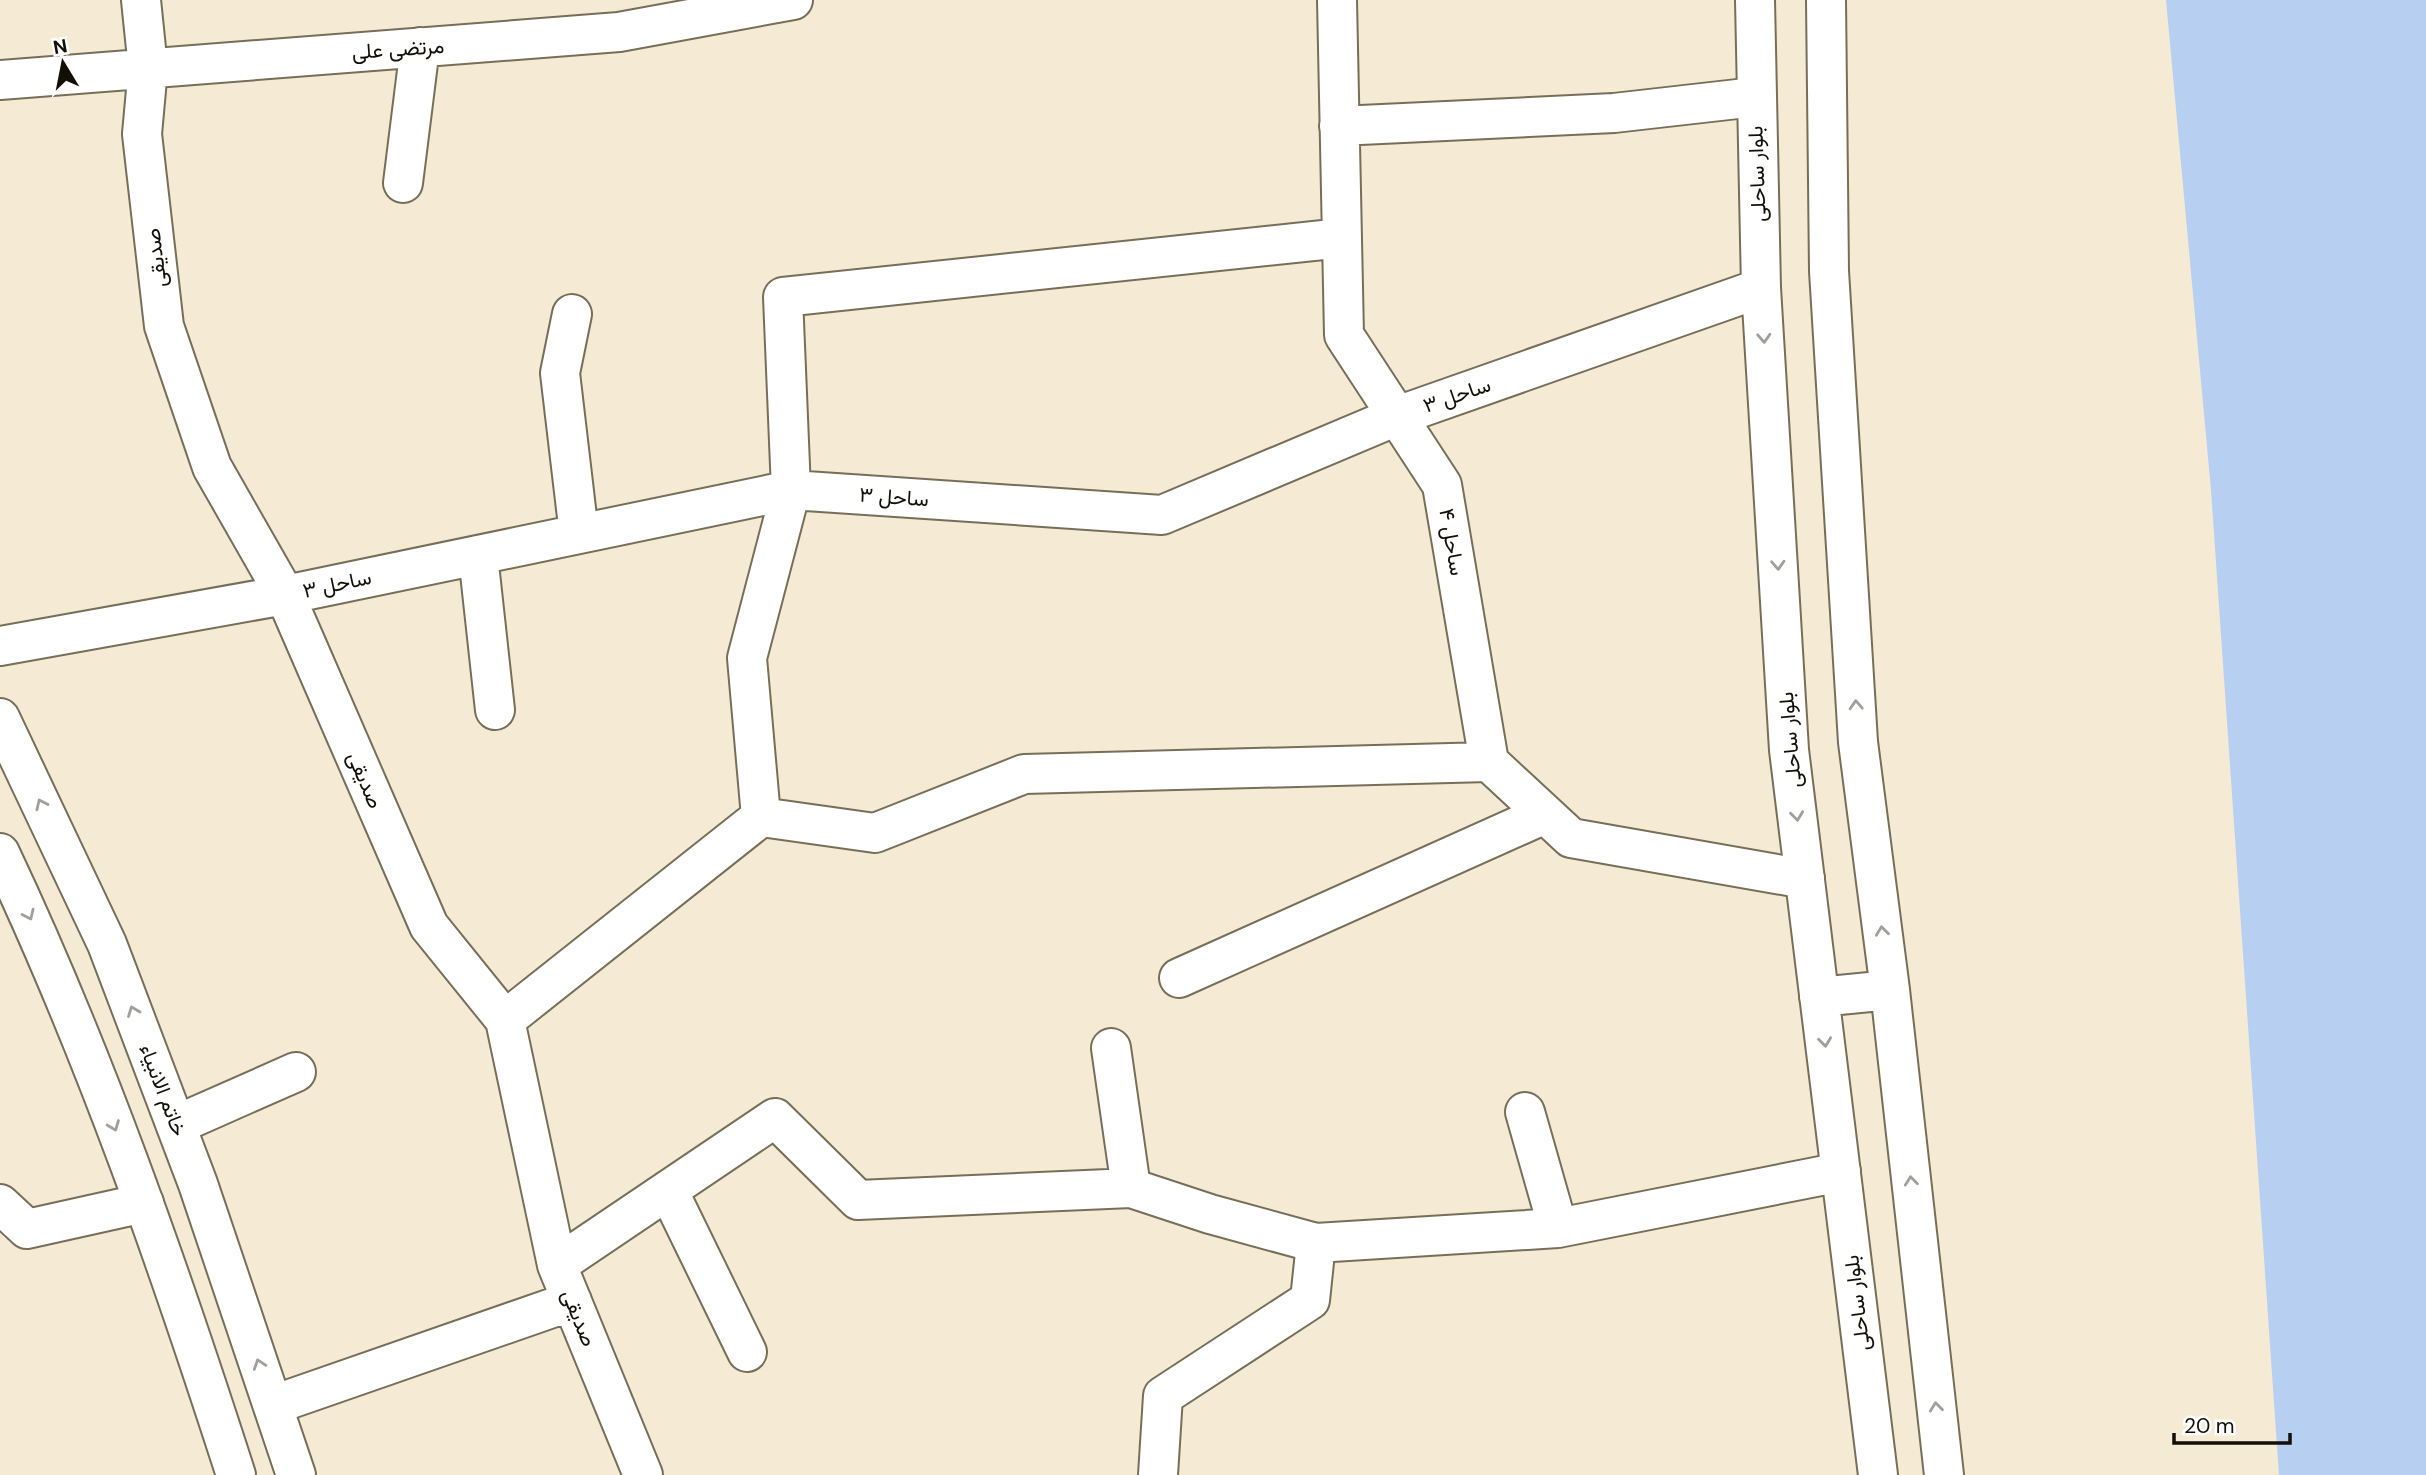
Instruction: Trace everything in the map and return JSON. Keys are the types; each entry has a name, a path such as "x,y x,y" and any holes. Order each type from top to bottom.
{"street":[{"name":"صدیقی","path":"141,0 148,68 142,134 164,326 212,467 285,595 429,926 505,1020 557,1265 643,1475"},
{"name":"مرتضی علی","path":"0,80 619,32 669,11 793,0"},
{"name":"ساحل ۴","path":"1336,0 1344,335 1442,485 1489,762"},
{"name":"بلوار ساحلی","path":"1755,0 1761,288 1789,750 1878,1475"},
{"path":"1826,0 1829,271 1858,742 1890,990 1944,1475"},
{"path":"403,183 419,47"},
{"path":"1339,125 1614,113 1755,97"},
{"path":"761,817 747,658 791,490 783,297 1342,239"},
{"name":"ساحل ۳","path":"0,646 285,595 791,490 1162,515 1397,416 1761,288"},
{"path":"572,314 560,373 579,534"},
{"path":"478,555 495,710"},
{"name":"خاتم الانبیاء","path":"0,718 107,944 176,1125 296,1475"},
{"path":"505,1020 761,817 875,833 1024,774 1489,762 1571,838 1805,879"},
{"path":"1180,978 1545,814"},
{"path":"0,853 53,966 144,1203 236,1475"},
{"path":"1819,997 1890,990"},
{"path":"1111,1048 1131,1188"},
{"path":"176,1125 296,1072"},
{"path":"1525,1111 1558,1228"},
{"path":"557,1265 775,1118 858,1200 1131,1188 1210,1214 1315,1243 1558,1228 1841,1172"},
{"path":"668,1190 747,1352"},
{"path":"9,1222 144,1203"},
{"path":"1158,1475 1163,1396 1310,1300 1315,1243"},
{"path":"273,1405 572,1301"}],"water":[{"path":"2166,0 2426,0 2426,1475 2279,1475 2211,490"}]}
